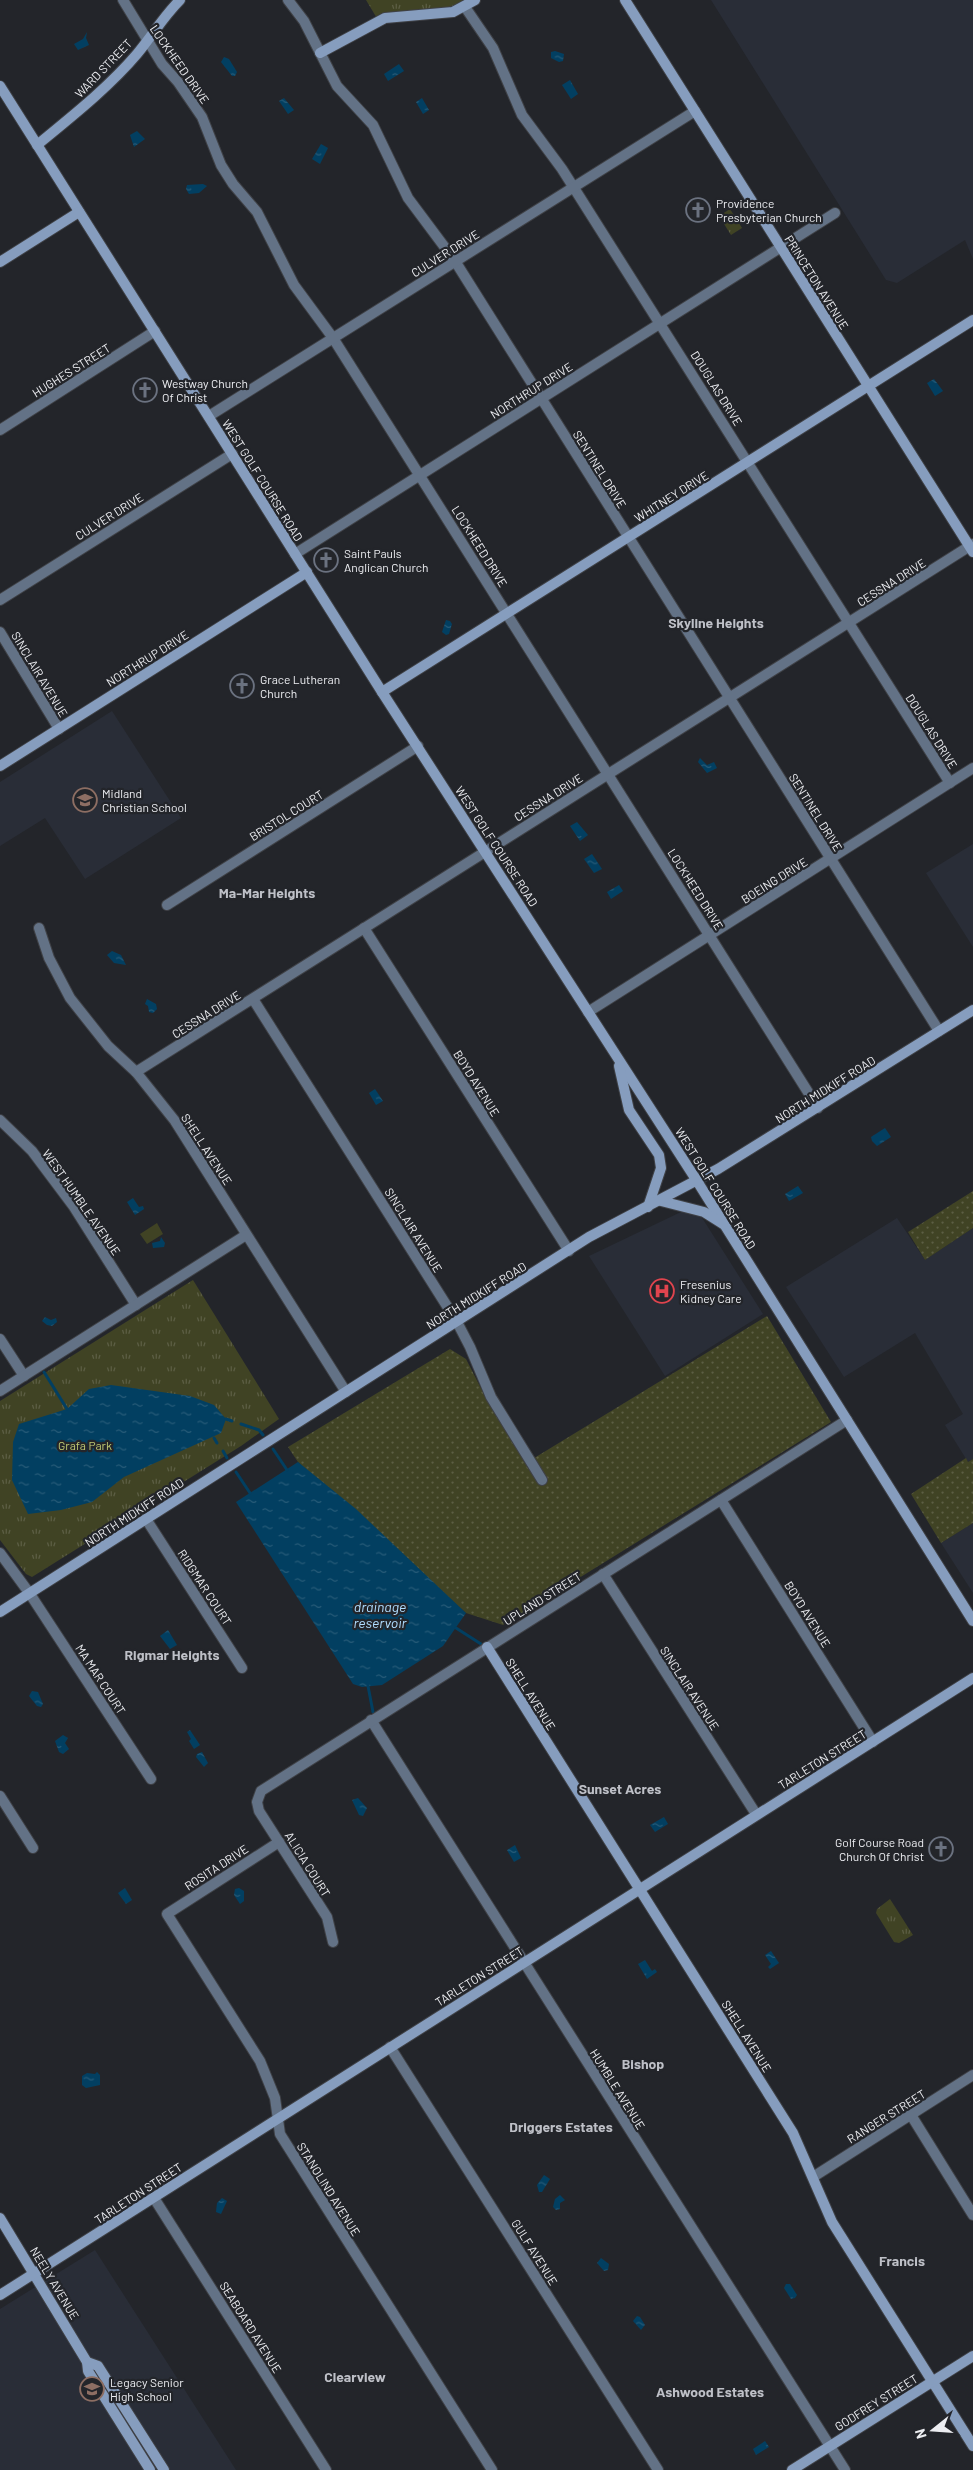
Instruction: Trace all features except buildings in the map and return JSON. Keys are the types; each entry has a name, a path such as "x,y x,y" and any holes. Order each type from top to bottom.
{"street":[{"name":"LOCKHEED DRIVE","path":"123,0 162,64 193,102 206,124 221,166 233,184 257,212 294,285 334,338 818,1108"},
{"name":"WARD STREET","path":"37,145 96,95 138,53 146,40 180,0"},
{"name":"SENTINEL DRIVE","path":"288,0 304,21 337,86 373,125 408,198 455,261 939,1032"},
{"path":"320,53 385,18 443,13 465,7 475,0"},
{"name":"PRINCETON AVENUE","path":"625,0 972,548"},
{"name":"DOUGLAS DRIVE","path":"465,7 493,48 522,116 562,169 661,323 950,783"},
{"name":"WEST GOLF COURSE ROAD","path":"0,86 3,97 37,145 382,692 697,1181 973,1621"},
{"name":"CULVER DRIVE","path":"209,416 695,111"},
{"path":"0,262 79,212"},
{"name":"NORTHRUP DRIVE","path":"295,554 835,213"},
{"name":"WHITNEY DRIVE","path":"382,692 973,320"},
{"name":"HUGHES STREET","path":"0,430 155,332"},
{"name":"CULVER DRIVE","path":"0,600 232,454"},
{"name":"CESSNA DRIVE","path":"136,1072 729,698 972,548"},
{"name":"NORTHRUP DRIVE","path":"0,766 307,572"},
{"name":"SINCLAIR AVENUE","path":"0,632 59,729"},
{"name":"BRISTOL COURT","path":"167,905 418,746"},
{"name":"BOEING DRIVE","path":"588,1012 973,768"},
{"name":"SHELL AVENUE","path":"39,928 49,958 70,998 108,1046 136,1072 175,1121 346,1392"},
{"name":"BOYD AVENUE","path":"364,928 569,1251"},
{"name":"SINCLAIR AVENUE","path":"253,999 457,1322 470,1347 491,1397 542,1480"},
{"name":"NORTH MIDKIFF ROAD","path":"0,1612 589,1237 697,1181 818,1108 973,1010"},
{"path":"618,1057 629,1110 659,1155 661,1168 648,1207"},
{"name":"WEST HUMBLE AVENUE","path":"0,1120 32,1151 58,1186 136,1304"},
{"path":"661,1201 704,1212 725,1225"},
{"path":"0,1391 246,1235"},
{"path":"0,1339 24,1376"},
{"name":"UPLAND STREET","path":"257,1802 261,1791 847,1420"},
{"name":"BOYD AVENUE","path":"721,1500 873,1742"},
{"name":"RIDGMAR COURT","path":"146,1519 242,1668"},
{"name":"MA MAR COURT","path":"0,1553 30,1594 151,1779"},
{"name":"SINCLAIR AVENUE","path":"603,1574 756,1814"},
{"name":"SHELL AVENUE","path":"487,1647 793,2133 832,2222 973,2446"},
{"name":"TARLETON STREET","path":"0,2295 973,1678"},
{"name":"HUMBLE AVENUE","path":"371,1720 845,2470"},
{"path":"0,1796 33,1848"},
{"name":"ALICIA COURT","path":"257,1802 259,1811 326,1917 333,1942"},
{"name":"ROSITA DRIVE","path":"167,1914 279,1842"},
{"name":"STANOLIND AVENUE","path":"167,1914 260,2061 275,2098 280,2134 492,2470"},
{"name":"GULF AVENUE","path":"390,2047 658,2470"},
{"name":"RANGER STREET","path":"813,2177 973,2075"},
{"path":"911,2115 973,2215"},
{"name":"SEABOARD AVENUE","path":"154,2198 326,2470"},
{"name":"NEELY AVENUE","path":"0,2218 35,2273 87,2362 88,2371 150,2470"},
{"name":"GODFREY STREET","path":"792,2470 973,2356"},
{"name":"NEELY AVENUE","path":"87,2362 98,2366 164,2470"}],"shaded area":[{"path":"711,0 973,0 973,259 965,240 897,283 886,280"},
{"name":"Midland Christian School","path":"112,711 181,818 85,879 45,818 0,846 0,782"},
{"path":"973,844 973,947 926,873"},
{"path":"683,1211 699,1213 763,1314 665,1376 589,1256"},
{"path":"897,1218 925,1260 973,1228 973,1459 968,1462 945,1425 963,1414 915,1333 844,1377 786,1287"},
{"path":"973,1523 973,1593 941,1543"},
{"name":"Legacy Senior High School","path":"95,2250 236,2470 0,2470 0,2309"}],"green space":[{"path":"366,0 475,0 468,5 378,20"},
{"path":"730,209 742,228 731,235 719,216"},
{"path":"973,1191 973,1228 925,1260 908,1232"},
{"path":"157,1223 163,1234 147,1244 140,1234"},
{"name":"Grafa Park","path":"193,1280 279,1419 241,1446 32,1577 26,1574 0,1540 0,1401"},
{"path":"767,1316 831,1422 503,1625 466,1613 298,1462 288,1447 450,1349 466,1359 488,1402 526,1463"},
{"path":"966,1458 968,1462 973,1459 973,1523 941,1543 911,1494"},
{"path":"890,1899 913,1935 899,1943 894,1942 876,1913 877,1909"}],"water":[{"path":"87,32 86,38 89,45 78,50 74,44 83,39"},
{"path":"555,51 564,54 563,61 559,62 551,58 551,52"},
{"path":"224,57 229,59 237,72 235,76 232,76 221,62"},
{"path":"399,64 404,71 388,81 384,74"},
{"path":"570,80 578,94 571,99 562,85"},
{"path":"284,98 294,110 288,114 279,101"},
{"path":"422,98 429,110 423,114 416,102"},
{"path":"137,131 145,139 134,147 130,135"},
{"path":"321,144 328,148 320,164 312,159"},
{"path":"203,184 207,186 199,193 189,194 186,189 187,185"},
{"path":"934,379 943,391 935,396 927,383"},
{"path":"446,620 452,624 449,634 446,635 442,632"},
{"path":"700,758 707,765 714,762 717,768 707,773 698,762"},
{"path":"577,822 588,835 580,841 570,826"},
{"path":"592,854 602,869 594,873 584,859"},
{"path":"619,885 623,891 611,899 607,892"},
{"path":"112,951 121,955 126,965 114,963 107,955"},
{"path":"147,999 156,1004 157,1009 153,1013 149,1012 148,1006 145,1004"},
{"path":"375,1089 383,1101 376,1105 369,1093"},
{"path":"885,1128 891,1137 877,1146 871,1137"},
{"path":"798,1186 803,1193 789,1201 785,1194"},
{"path":"133,1198 139,1207 143,1206 144,1209 135,1215 127,1202"},
{"path":"161,1237 165,1243 164,1247 153,1248 152,1243 160,1241"},
{"path":"45,1317 51,1320 56,1318 57,1322 52,1326 47,1325 42,1321"},
{"path":"111,1385 190,1396 214,1405 226,1419 221,1433 124,1477 92,1502 61,1510 28,1514 12,1480 13,1442 19,1424 67,1409 89,1389"},
{"name":"drainage reservoir","path":"298,1462 356,1509 466,1613 443,1646 382,1685 362,1687 353,1684 236,1502"},
{"path":"168,1630 177,1645 170,1649 160,1636"},
{"path":"32,1691 38,1692 43,1704 41,1707 37,1706 29,1696"},
{"path":"190,1730 200,1745 194,1749 189,1741 191,1739 187,1732"},
{"path":"63,1735 68,1738 65,1743 69,1749 63,1754 59,1752 55,1741"},
{"path":"202,1752 208,1763 204,1767 196,1757 197,1754"},
{"path":"358,1798 367,1808 363,1816 359,1815 352,1800"},
{"path":"664,1817 668,1824 655,1832 650,1825"},
{"path":"515,1845 521,1858 514,1862 507,1850"},
{"path":"125,1888 132,1900 126,1904 118,1893"},
{"path":"239,1888 244,1891 244,1901 240,1904 234,1895 235,1889"},
{"path":"771,1951 779,1963 770,1969 768,1967 771,1964 765,1955"},
{"path":"645,1960 652,1971 655,1969 657,1972 647,1979 638,1964"},
{"path":"97,2072 100,2075 100,2085 86,2088 82,2085 82,2076 87,2073 95,2074"},
{"path":"544,2175 550,2179 542,2192 539,2192 537,2185"},
{"path":"560,2195 565,2200 560,2203 560,2209 556,2210 553,2207 555,2199"},
{"path":"222,2198 227,2201 221,2214 216,2212 217,2203"},
{"path":"601,2258 609,2264 608,2270 604,2271 597,2263"},
{"path":"786,2284 790,2284 797,2295 795,2298 791,2299 784,2288"},
{"path":"637,2316 640,2317 645,2325 641,2330 633,2321"},
{"path":"765,2441 769,2447 756,2455 753,2449"}],"waterway":[{"path":"44,1372 67,1409"},
{"path":"226,1419 232,1421"},
{"path":"241,1424 259,1430 263,1435"},
{"path":"214,1438 217,1443"},
{"path":"273,1449 287,1470"},
{"path":"223,1451 227,1458"},
{"path":"236,1472 250,1493"},
{"path":"456,1628 481,1644"},
{"path":"368,1686 373,1712"}],"place":[{"name":"Providence Presbyterian Church","path":"698,210"},
{"name":"Westway Church Of Christ","path":"145,390"},
{"name":"Saint Pauls Anglican Church","path":"326,560"},
{"name":"Grace Lutheran Church","path":"242,686"},
{"name":"Midland Christian School","path":"85,800"},
{"name":"Fresenius Kidney Care","path":"662,1291"},
{"name":"Golf Course Road Church Of Christ","path":"941,1849"},
{"name":"Legacy Senior High School","path":"92,2389"}],"district":[{"name":"Skyline Heights","path":"716,622"},
{"name":"Ma-Mar Heights","path":"267,892"},
{"name":"Rigmar Heights","path":"172,1654"},
{"name":"Sunset Acres","path":"620,1788"},
{"name":"Bishop","path":"643,2063"},
{"name":"Driggers Estates","path":"561,2126"},
{"name":"Francis","path":"902,2260"},
{"name":"Clearview","path":"355,2376"},
{"name":"Ashwood Estates","path":"710,2391"}]}
